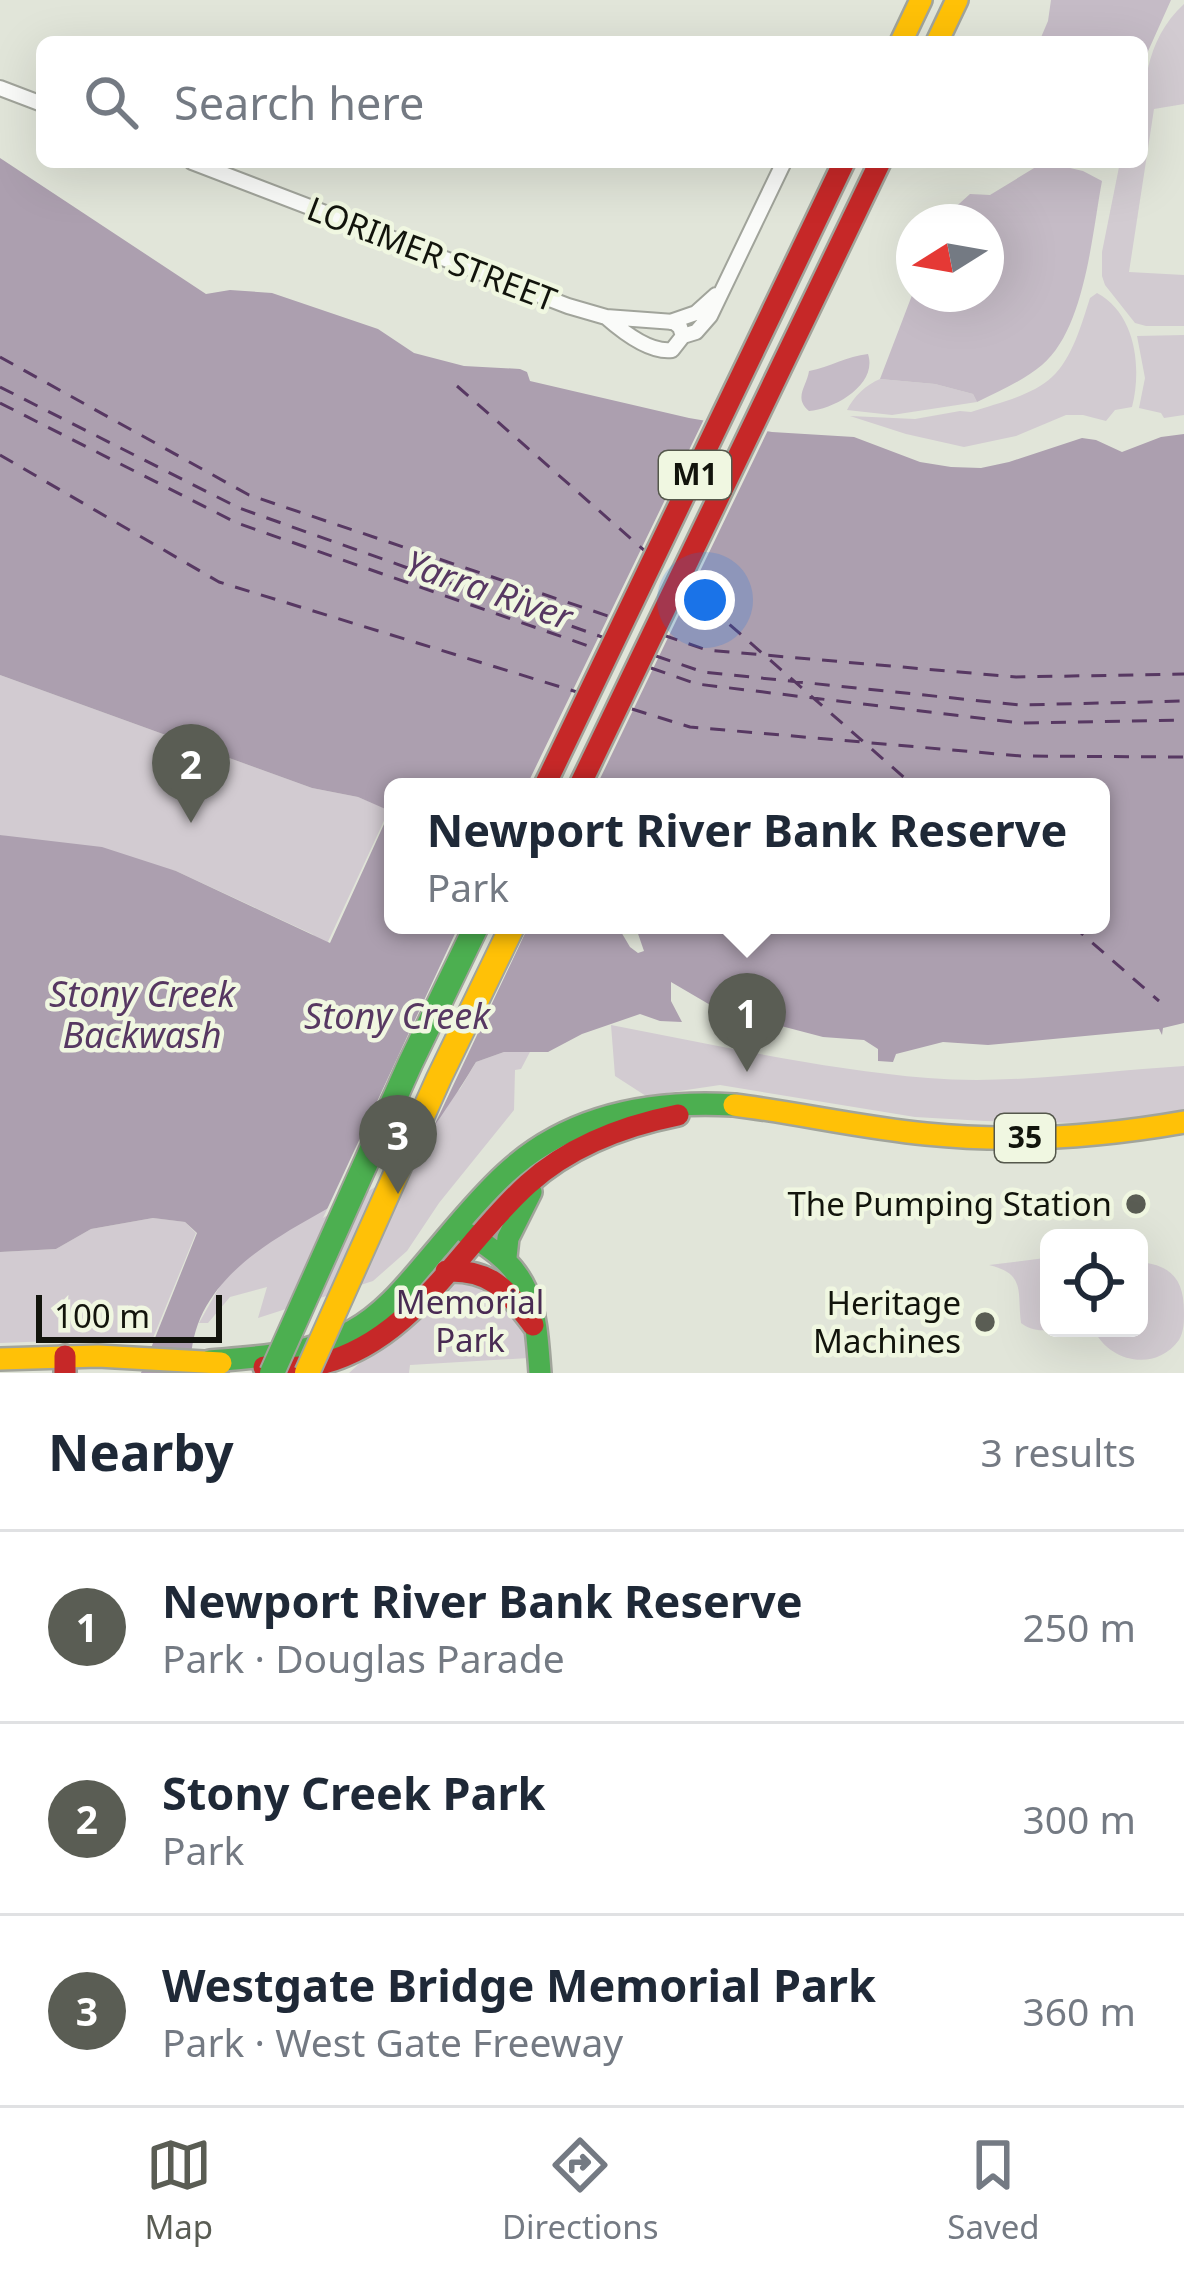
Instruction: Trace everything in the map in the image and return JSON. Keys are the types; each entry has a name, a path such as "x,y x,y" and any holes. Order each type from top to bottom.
{"main road":[{"path":"904,36 921,0"},
{"path":"940,36 957,0"},
{"name":"M1","path":"548,778 841,168"},
{"name":"M1","path":"583,778 877,168"},
{"path":"272,1373 473,934"},
{"path":"307,1373 509,934"},
{"name":"35","path":"0,1359 65,1365 137,1358 294,1367 348,1355 391,1330 419,1304 466,1238 483,1193 510,1166 548,1140 638,1107 712,1102 921,1134 988,1138 1076,1137 1184,1122"},
{"name":"35","path":"202,1361 297,1350 353,1330 525,1186 604,1136 676,1116 753,1110"},
{"path":"506,1257 506,1243 523,1204 558,1162"},
{"path":"466,1238 506,1257 530,1290 540,1373"},
{"path":"466,1238 507,1277 535,1330"},
{"path":"446,1271 466,1270 494,1279 535,1330"}],"street":[{"path":"0,88 36,102"},
{"name":"LORIMER STREET","path":"207,168 568,307 606,317 670,322"},
{"path":"670,322 680,327 683,336 704,324 781,168"},
{"path":"670,322 696,313 720,290"},
{"name":"LORIMER STREET","path":"606,317 660,351 672,350 683,336"}],"green space":[{"path":"1184,4 1184,104 1154,109 1148,148 1148,69 1169,20"},
{"path":"1119,168 1145,168 1129,272 1184,275 1184,326 1135,323 1105,285 1102,252"},
{"path":"1097,293 1120,314 1136,359 1132,407 1115,410 1106,421 1066,415 1016,436 964,447 850,416 915,419 971,412 1035,389 1065,361 1090,298"},
{"path":"1184,335 1184,415 1164,418 1139,408 1145,378 1137,336"},
{"path":"880,379 935,384 973,394 977,402 892,415 847,410"},
{"path":"0,675 312,788 384,808 384,821 326,946 312,934 176,871 0,835"},
{"path":"611,1025 808,1063 928,1078 1023,1079 1184,1066 1184,1111 1130,1124 985,1121 915,1117 720,1085 646,1096 615,1076"},
{"path":"531,1050 521,1069 515,1070 514,1110 407,1251 373,1281 258,1318 267,1287 230,1297 208,1323 199,1323 221,1284 251,1254 460,1089 476,1062 504,1052"},
{"path":"153,1218 185,1222 196,1233 151,1343 107,1339 0,1343 0,1252 56,1249 91,1229"},
{"path":"1040,1259 1040,1330 1021,1323 1014,1279 989,1265"},
{"path":"1148,1264 1174,1276 1183,1301 1183,1327 1169,1350 1158,1357 1133,1359 1100,1340 1148,1337"},
{"name":"Memorial Park","path":"460,1275 486,1287 507,1306 522,1330 529,1358 410,1365 409,1373 349,1373 449,1282"}],"shaded area":[{"path":"1051,0 1171,0 1148,51 1148,36 1042,36"},
{"path":"1034,168 1070,168 1102,181 1084,279 1057,349 1027,376 977,402 973,394 935,384 880,379 906,312 1004,312 1004,204 959,204 970,194 990,195"},
{"path":"868,354 867,375 852,393 819,409 809,411 804,406 801,397 809,371"}],"water":[{"path":"0,158 206,294 230,290 272,293 378,329 414,353 464,366 520,369 530,381 689,418 772,432 854,437 920,462 951,467 1009,462 1082,438 1122,452 1184,434 1184,1023 1163,1028 1162,1035 1159,1029 988,1045 943,1042 896,1054 893,1062 878,1061 878,1049 864,1040 823,1037 758,1020 736,1008 712,1006 671,982 671,1001 682,1022 640,1014 582,1034 548,1052 504,1052 476,1062 430,1132 400,1165 265,1246 234,1271 210,1299 195,1333 191,1373 141,1373 197,1233 185,1222 153,1218 91,1229 56,1249 0,1252 0,835 102,847 176,871 330,943 384,824 384,934 622,934 638,953 644,951 638,934 1110,934 1110,778 384,778 384,808 358,797 312,788 0,675"}],"pier":[{"path":"706,415 770,426 600,778 530,778"},
{"path":"455,934 525,934 425,1145 409,1167 323,1218"}],"ferry route":[{"path":"0,357 249,495 614,618"},
{"path":"457,386 645,551"},
{"path":"0,387 239,508 602,637"},
{"path":"0,403 237,523 597,649"},
{"path":"0,455 219,582 577,692"},
{"path":"689,589 905,778"},
{"path":"663,635 707,650 1016,677 1184,674"},
{"path":"656,656 703,672 1020,705 1184,701"},
{"path":"651,668 697,684 1020,723 1184,720"},
{"path":"632,709 690,727 1021,756 1184,757"},
{"path":"1082,934 1159,1001"}],"traffic: fast":[{"path":"272,1373 473,934"},
{"path":"210,1361 301,1350 365,1323 398,1294 496,1183 556,1138 641,1109 734,1105"},
{"path":"506,1257 508,1238 531,1192"},
{"path":"466,1233 505,1260 526,1290 536,1326 540,1373"}],"traffic: slow":[{"path":"904,36 921,0"},
{"path":"940,36 957,0"},
{"path":"307,1373 509,934"},
{"path":"734,1105 959,1137 1088,1135 1184,1122"},
{"path":"0,1359 98,1356 221,1363"}],"traffic: jam":[{"path":"548,778 841,168"},
{"path":"583,778 877,168"},
{"path":"264,1367 320,1364 383,1335 544,1171 598,1139 678,1115"},
{"path":"446,1271 476,1274 497,1284 533,1325"},
{"path":"65,1356 65,1373"}],"place":[{"name":"Stony Creek Park","path":"191,823"},
{"name":"Newport River Bank Reserve","path":"747,1072"},
{"name":"Westgate Bridge Memorial Park","path":"398,1194"},
{"name":"The Pumping Station","path":"1136,1204"},
{"name":"Heritage Machines","path":"985,1322"}],"water label":[{"name":"Yarra River","path":"489,590"},
{"name":"Stony Creek Backwash","path":"142,1014"},
{"name":"Stony Creek","path":"397,1016"}]}
